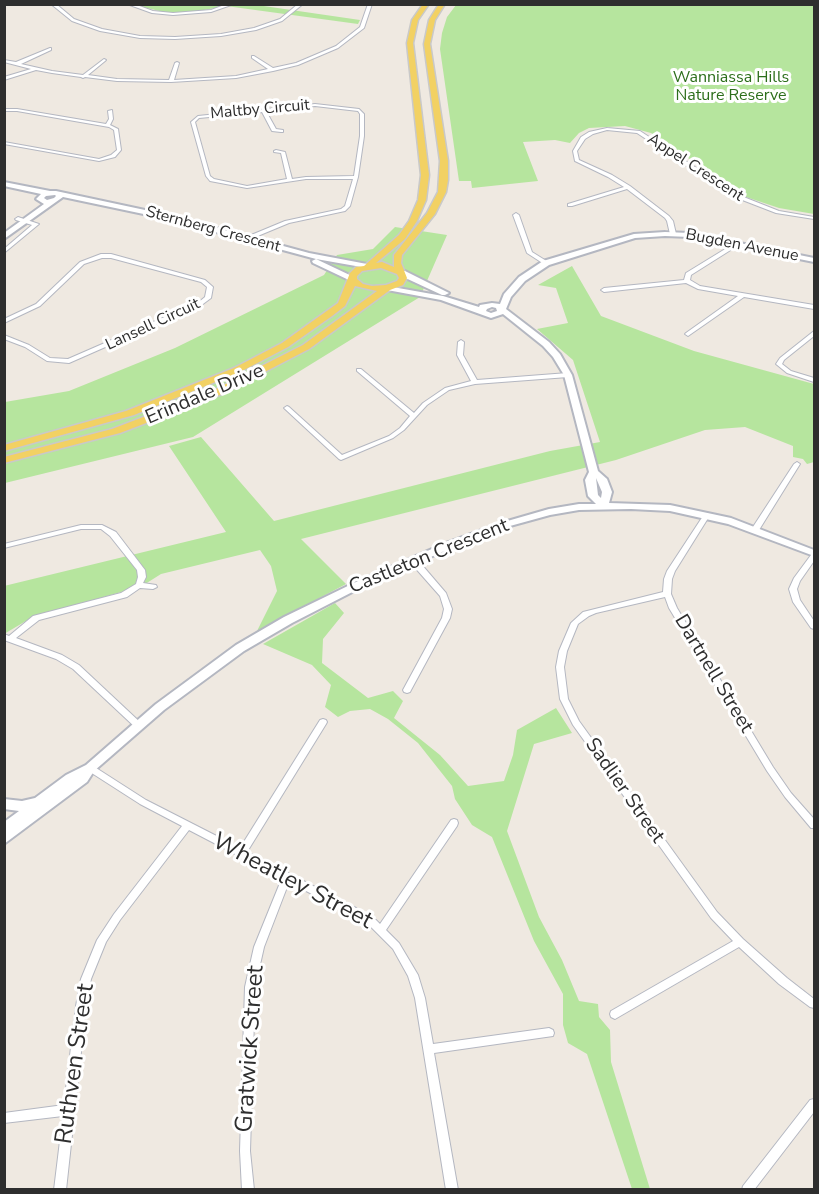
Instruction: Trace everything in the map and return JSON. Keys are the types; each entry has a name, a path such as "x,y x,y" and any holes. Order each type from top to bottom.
{"main road":[{"path":"368,266 402,237 413,221 422,200 425,175 410,43 415,20 426,4"},
{"path":"401,272 397,263 398,255 432,214 442,192 444,180 444,161 425,29 437,4"},
{"path":"427,44 432,20 442,4"},
{"path":"368,266 387,265 401,272"},
{"name":"Erindale Drive","path":"4,448 74,430 157,404 237,370 299,336 342,303 356,270 368,266"},
{"name":"Erindale Drive","path":"4,460 65,446 163,415 252,377 306,347 387,289 402,281 401,272"},
{"path":"353,280 363,287 387,289"}],"street":[{"path":"53,4 73,20 101,30 140,37 175,38 221,35 255,29 281,20 302,4"},
{"path":"129,4 152,12 172,14 212,11 231,4"},
{"path":"4,61 83,77 171,81 223,79 273,70 312,59 347,41 364,24 370,4"},
{"path":"16,64 50,49"},
{"path":"253,57 273,70"},
{"path":"83,77 104,60"},
{"path":"171,81 177,63"},
{"path":"4,79 35,69"},
{"name":"Maltby Circuit","path":"248,238 287,222 343,210 347,206 356,177 362,136 362,114 360,111 315,105 204,115 194,120 208,176 216,181 244,187 290,181 356,177"},
{"path":"4,110 17,110 108,125 116,129 120,150 112,158 94,159 4,143"},
{"path":"263,110 271,131 282,131"},
{"path":"108,125 111,119 110,111"},
{"name":"Appel Crescent","path":"673,234 667,217 628,187 577,161 575,151 583,138 591,133 607,129 638,132 734,195 770,209 814,218"},
{"path":"276,151 290,150"},
{"path":"283,152 290,181"},
{"name":"Sternberg Crescent","path":"4,184 197,225 308,255 368,266"},
{"path":"570,205 628,187"},
{"path":"4,189 40,199"},
{"path":"4,230 22,220 53,201 60,198 55,193 42,195 22,220 4,237"},
{"name":"Sternberg Crescent","path":"40,199 77,202 197,225"},
{"path":"516,215 530,253 546,263"},
{"path":"4,252 35,226 35,223 22,220"},
{"name":"Bugden Avenue","path":"499,312 507,296 524,277 546,263 619,239 649,234 701,237 814,260"},
{"name":"Sternberg Crescent","path":"248,238 315,261 353,280"},
{"path":"687,281 688,274 735,245"},
{"name":"Lansell Circuit","path":"4,321 43,301 82,263 101,256 111,256 203,282 210,287 208,298 201,303 69,361 49,360 27,346 4,337"},
{"path":"401,272 454,297 499,312 516,321 546,344 561,362 568,375 594,472 602,479 607,495 604,506 593,496 590,480 594,472"},
{"path":"604,290 687,281 698,287 814,307"},
{"path":"387,289 486,307"},
{"path":"688,334 742,295"},
{"name":"Bugden Avenue","path":"486,307 507,296"},
{"path":"814,333 779,364 789,372 814,380"},
{"path":"461,342 460,355 475,382"},
{"path":"359,370 414,416"},
{"path":"288,408 341,458 390,437 402,429 435,396 448,389 475,382 568,375"},
{"path":"755,530 797,464"},
{"path":"607,495 631,506"},
{"path":"579,507 593,496"},
{"name":"Castleton Crescent","path":"9,827 83,779 90,768 167,701 220,661 306,611 413,560 507,524 579,507 670,508 706,515 755,530 814,555"},
{"name":"Dartnell Street","path":"706,515 671,571 667,594 673,608 770,769 788,795 814,825"},
{"path":"4,546 81,527 102,527 112,534 141,570 142,577 139,585 124,595 36,618 7,638"},
{"path":"814,555 793,590 796,600 814,627"},
{"path":"407,690 446,618 448,609 443,595 413,560"},
{"path":"139,585 153,587"},
{"name":"Sadlier Street","path":"667,594 582,616 570,630 563,651 560,683 564,699 576,723 692,886 740,942 783,981 814,1004"},
{"path":"7,638 59,657 76,667 139,726"},
{"path":"241,854 323,722"},
{"name":"Castleton Crescent","path":"9,827 80,772 90,768"},
{"name":"Wheatley Street","path":"90,768 143,802 187,826 353,911 381,930 396,945 413,975 452,1190"},
{"path":"4,804 22,806 40,802"},
{"path":"381,930 454,822"},
{"name":"Ruthven Street","path":"60,1190 86,979 96,953 117,917 187,826"},
{"name":"Gratwick Street","path":"248,1190 245,1151 250,987 259,947 287,877"},
{"path":"615,1014 740,942"},
{"path":"428,1049 549,1033"},
{"path":"747,1190 814,1104"},
{"path":"4,1118 69,1110"}],"green space":[{"path":"250,4 360,20 358,24 226,6 193,12 164,12 134,5"},
{"name":"Wanniassa Hills Nature Reserve","path":"456,5 814,5 814,214 779,208 746,197 651,133 625,126 589,128 579,133 570,143 555,140 523,142 538,181 472,188 471,181 459,181 440,49 447,17"},
{"path":"395,227 447,235 420,297 193,437 5,483 5,402 69,391 175,348 324,275 337,255 373,249"},
{"path":"572,266 601,316 694,351 814,384 814,462 807,464 803,459 793,457 793,446 745,427 705,430 616,460 301,539 346,584 257,631 277,591 271,566 260,550 161,574 142,586 31,618 4,634 4,586 226,532 169,446 201,437 274,521 550,451 600,442 573,360 537,329 568,323 556,288 538,285"},
{"path":"335,603 344,613 323,639 322,663 368,698 393,691 403,701 394,718 440,755 468,786 504,781 513,755 517,730 556,708 572,733 534,744 507,831 539,917 562,960 579,1001 598,1004 599,1017 610,1030 611,1062 650,1189 632,1189 587,1054 568,1043 563,1025 563,994 534,941 492,837 472,825 455,799 452,786 418,743 388,719 370,709 350,711 338,717 325,707 331,685 312,665 263,644"}]}
